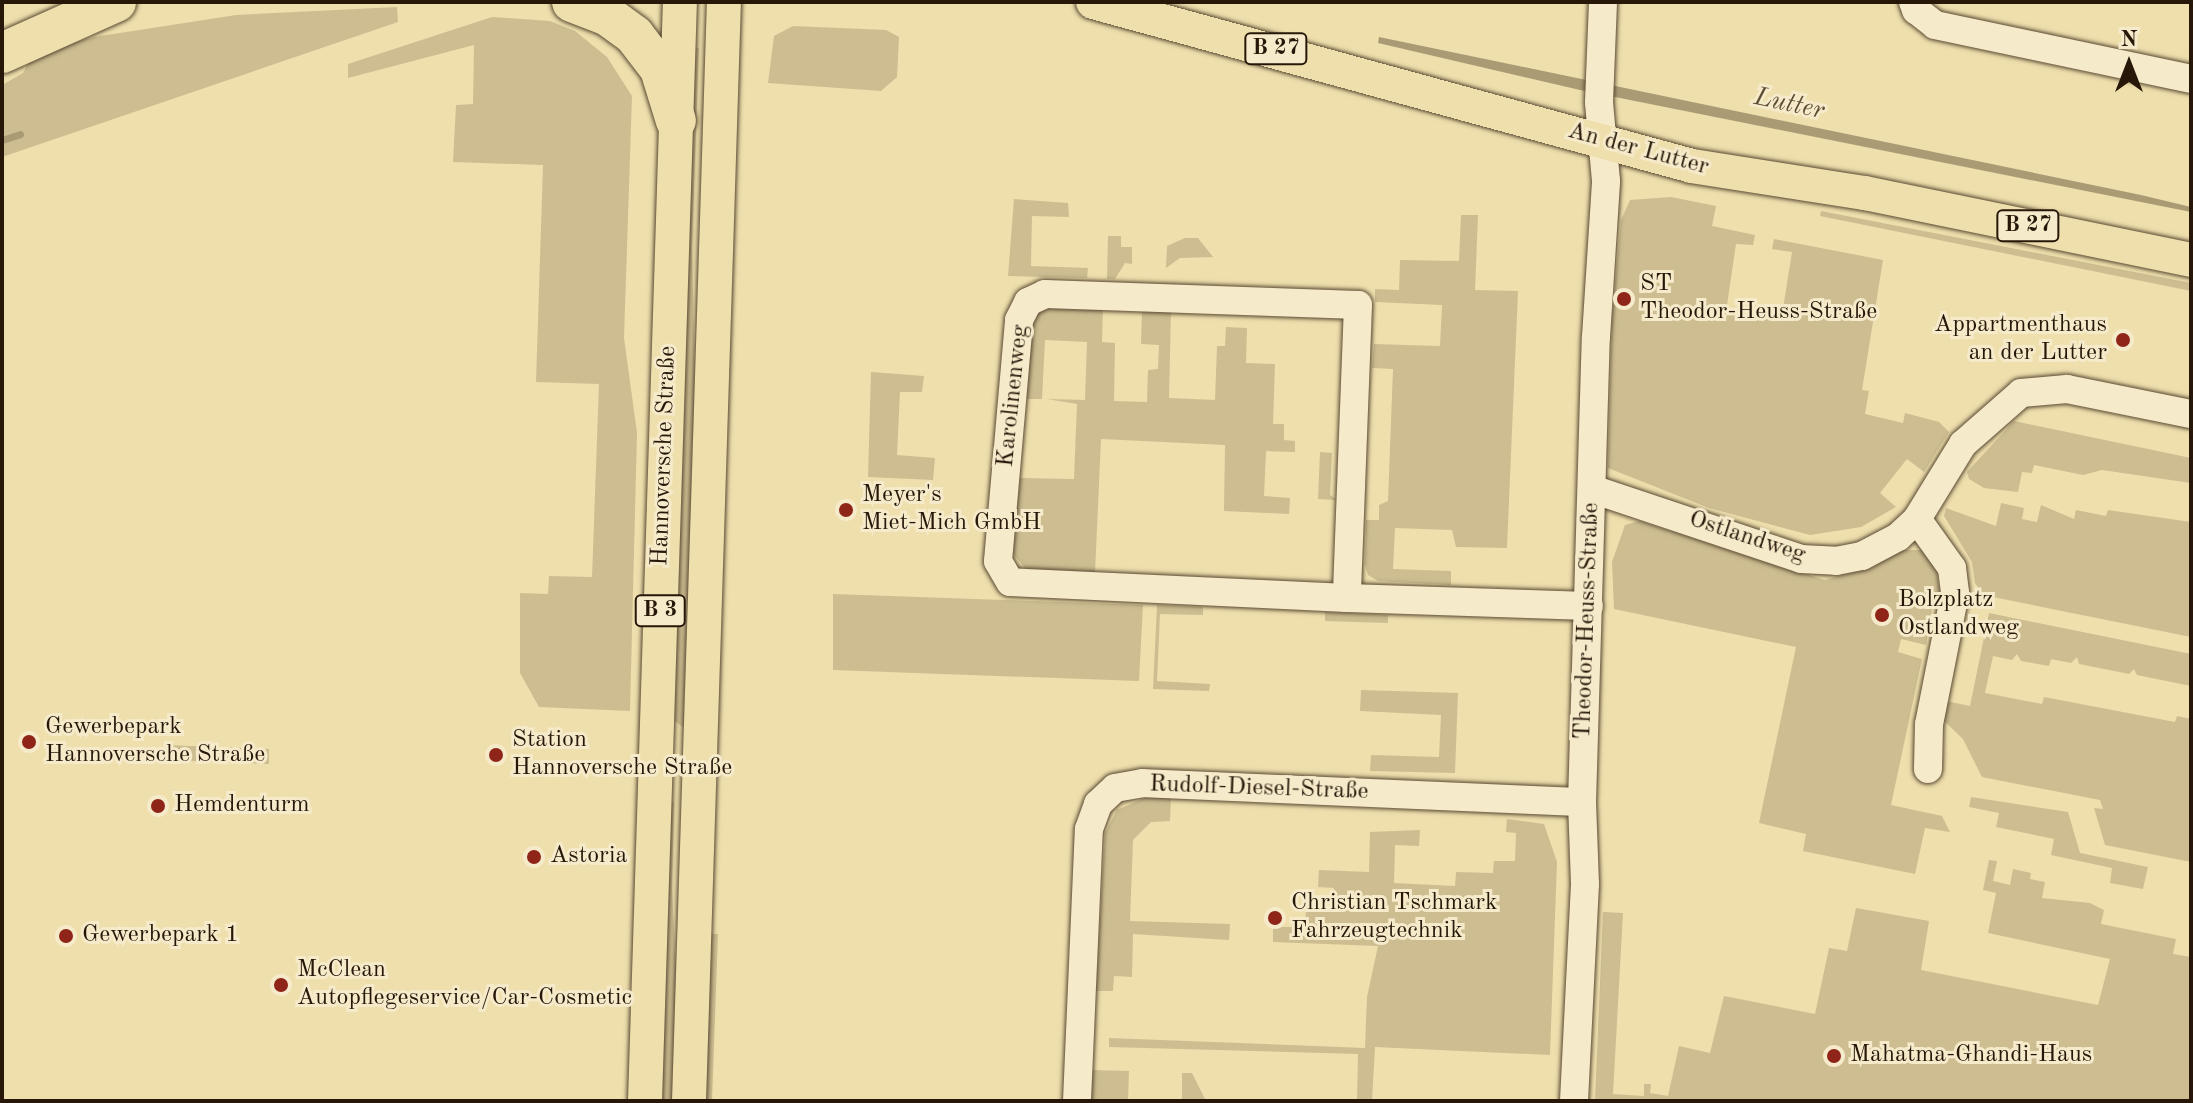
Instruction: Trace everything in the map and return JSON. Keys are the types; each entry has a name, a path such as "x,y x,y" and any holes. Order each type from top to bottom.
{"highway":[{"path":"2,23 107,2"},
{"path":"2,53 116,2"},
{"name":"B 3","path":"572,2 608,16 634,35 660,69 676,121"}],"main road":[{"name":"Hannoversche Straße","path":"645,1101 680,2"},
{"name":"Hannoversche Straße","path":"689,1101 724,2"},
{"name":"An der Lutter","path":"1093,2 1692,166 1865,193 2191,260"}],"street":[{"name":"Theodor-Heuss-Straße","path":"1574,1101 1585,884 1582,802 1606,181 1599,102 1603,2"},
{"path":"1913,2 1916,10 1935,25 2191,79"},
{"name":"Karolinenweg","path":"1347,598 1358,305 1045,294 1028,302 1019,320 998,561 1010,582 1347,598 1589,606"},
{"path":"1928,769 1929,724 1955,593 1952,568 1917,519 1963,444 2021,393 2067,389 2191,414"},
{"name":"Ostlandweg","path":"1592,489 1801,559 1836,561 1862,556 1898,537 1917,519"},
{"name":"Rudolf-Diesel-Straße","path":"1077,1101 1089,829 1098,804 1115,788 1143,783 1582,802"}],"shaded area":[{"path":"397,7 398,22 2,157 2,85 23,73 33,54 94,37 236,15"},
{"path":"492,17 550,21 575,31 607,57 632,96 624,338 637,433 630,711 539,707 520,673 520,593 548,594 549,576 592,577 599,384 536,382 543,165 453,162 456,105 473,104 474,45 348,78 348,64"},
{"path":"793,26 886,30 899,37 897,77 881,91 768,83 774,36"},
{"path":"1379,37 2141,195 2191,207 2191,212 1580,90 1378,43"},
{"path":"691,47 699,48 692,244 695,382 688,727 683,727 670,718"},
{"path":"1671,197 1716,206 1712,226 1755,235 1753,245 1736,244 1726,312 1781,321 1792,252 1772,249 1774,239 1883,260 1862,390 1869,391 1865,414 1903,423 1905,413 1939,422 1949,432 1924,472 1907,459 1880,493 1896,507 1861,527 1810,535 1709,508 1608,468 1612,319 1621,220 1630,200"},
{"path":"1014,199 1068,203 1069,217 1032,216 1031,266 1088,268 1087,278 1008,276"},
{"path":"1821,211 2191,283 2191,291 1820,216"},
{"path":"1461,215 1478,215 1475,290 1518,291 1507,548 1456,547 1452,530 1395,528 1393,569 1451,571 1451,585 1378,581 1368,575 1365,565 1366,520 1379,520 1379,505 1388,501 1393,369 1372,368 1374,344 1440,346 1442,305 1375,302 1375,289 1399,290 1400,260 1459,261"},
{"path":"1108,236 1121,236 1121,247 1132,247 1132,264 1125,263 1115,279 1107,279"},
{"path":"1185,238 1198,238 1213,257 1180,258 1166,268 1167,246"},
{"path":"1048,305 1103,307 1102,342 1115,343 1114,401 1147,402 1148,370 1158,369 1159,345 1141,344 1142,309 1171,310 1169,398 1215,400 1217,346 1225,346 1226,327 1247,328 1246,363 1275,364 1273,424 1284,424 1284,440 1295,441 1295,452 1266,451 1264,496 1290,498 1289,514 1224,511 1225,445 1101,439 1095,573 1028,571 1013,554 1020,478 1074,479 1077,404 1047,399 1085,400 1087,342 1045,340 1042,399 1026,399 1034,317"},
{"path":"871,372 924,376 922,392 900,392 897,455 935,458 933,480 868,477"},
{"path":"2014,421 2191,458 2191,483 2102,470 2083,475 2034,465 2032,473 2022,472 2018,492 1984,488 1969,479 1967,472"},
{"path":"1320,452 1332,453 1330,495 1337,500 1318,499"},
{"path":"2001,503 2024,508 2022,519 2037,522 2041,505 2074,519 2076,510 2106,516 2108,510 2191,522 2191,637 1983,595 1975,583 1972,562 1944,516 1946,508 1996,526"},
{"path":"1639,521 1825,580 1874,566 1899,550 1926,550 1935,559 1941,601 1932,609 1926,645 1901,639 1898,652 1922,659 1891,805 1942,816 1950,832 1925,828 1915,874 1803,851 1806,834 1759,823 1796,647 1614,609 1612,562 1625,525"},
{"path":"833,594 1143,605 1139,681 833,670"},
{"path":"1157,605 1203,607 1203,615 1160,614 1157,681 1210,684 1209,691 1153,689"},
{"path":"1325,612 1388,615 1388,623 1325,621"},
{"path":"1989,613 2191,654 2191,686 2137,675 2134,669 2129,674 2079,664 2077,657 2071,663 2051,659 2049,666 2021,661 2017,654 2012,660 1993,656 1985,693 2042,704 2044,697 2175,722 2177,716 2191,719 2191,862 2105,845 2094,808 2103,809 2100,800 1982,777 1963,739 1938,715 1941,700 1970,706"},
{"path":"1361,690 1458,693 1455,773 1370,771 1371,755 1439,757 1441,715 1360,711"},
{"path":"166,745 269,749 269,764 165,760"},
{"path":"1149,796 1171,796 1170,821 1151,822 1133,840 1130,921 1230,924 1229,940 1133,934 1132,977 1114,976 1113,991 1096,991 1105,833 1117,810"},
{"path":"1971,797 2068,812 2080,853 2148,867 2143,889 2110,883 2112,868 2051,855 2054,839 1996,827 1999,813 1969,807"},
{"path":"668,802 674,802 672,888 679,1029 676,1101 658,1101"},
{"path":"1507,819 1544,824 1557,862 1550,1055 1375,1047 1372,1101 1357,1101 1358,1054 1109,1047 1109,1038 1365,1048 1367,997 1378,946 1273,942 1273,927 1305,927 1306,910 1333,911 1334,888 1318,887 1319,870 1369,872 1370,832 1420,830 1419,846 1395,845 1394,883 1455,886 1456,872 1493,873 1494,861 1515,861 1516,833 1506,832"},
{"path":"1989,860 1997,861 1993,881 2010,885 2013,869 2031,873 2030,879 2045,882 2042,898 2090,903 2104,910 2101,924 2176,939 2173,954 2191,957 2191,1101 1595,1101 1603,912 1623,913 1613,1094 1644,1096 1644,1084 1651,1084 1650,1093 1668,1096 1679,1046 1710,1053 1724,996 1815,1014 1829,948 1847,951 1856,908 1929,921 1921,970 2098,1005 2110,959 1988,933 1996,893 1983,890"},
{"path":"708,934 718,934 712,1100 702,1100"},
{"path":"1090,1070 1129,1071 1128,1101 1089,1101"},
{"path":"1182,1073 1192,1073 1206,1101 1182,1101"}],"waterway":[{"path":"2,140 20,134"}],"place":[{"name":"ST Theodor-Heuss-Straße","path":"1624,299"},
{"name":"Appartmenthaus an der Lutter","path":"2123,340"},
{"name":"Meyer's Miet-Mich GmbH","path":"846,510"},
{"name":"Bolzplatz Ostlandweg","path":"1882,615"},
{"name":"Gewerbepark Hannoversche Straße","path":"29,742"},
{"name":"Station Hannoversche Straße","path":"496,755"},
{"name":"Hemdenturm","path":"158,806"},
{"name":"Astoria","path":"534,857"},
{"name":"Christian Tschmark Fahrzeugtechnik","path":"1275,918"},
{"name":"Gewerbepark 1","path":"66,936"},
{"name":"McClean Autopflegeservice/Car-Cosmetic","path":"281,985"},
{"name":"Mahatma-Ghandi-Haus","path":"1834,1056"}],"water label":[{"name":"Lutter","path":"1789,105"}]}
